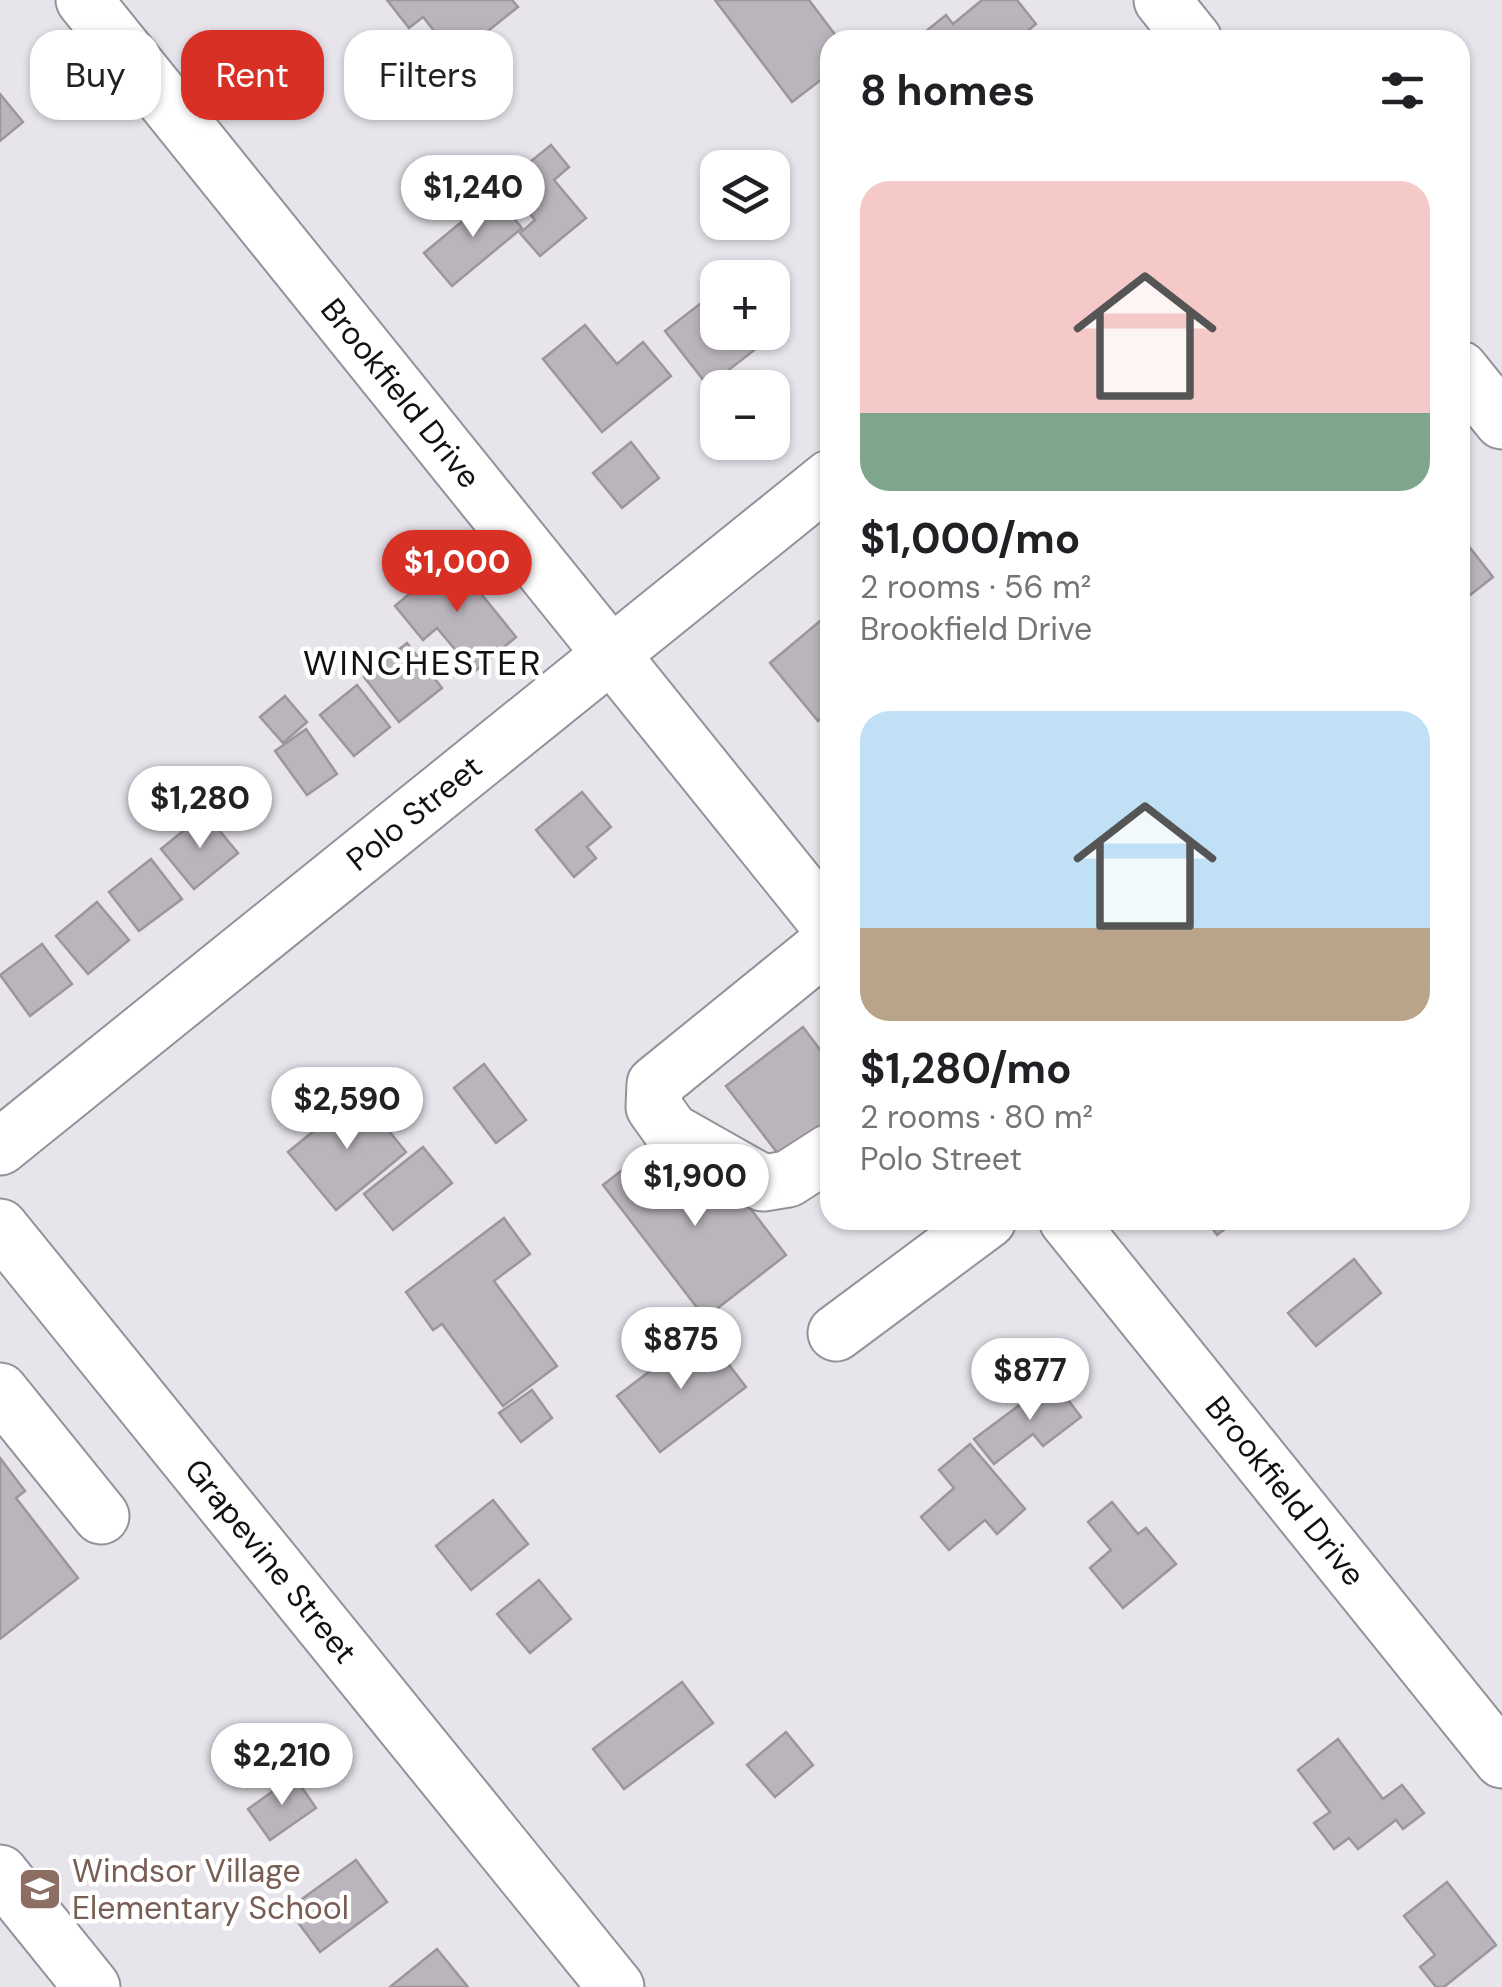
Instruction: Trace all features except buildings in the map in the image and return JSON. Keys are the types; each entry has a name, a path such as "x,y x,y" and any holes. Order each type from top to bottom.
{"street":[{"name":"Brookfield Drive","path":"84,0 820,914"},
{"path":"1162,0 1186,30"},
{"path":"1470,381 1502,421"},
{"name":"Polo Street","path":"0,1147 820,486"},
{"path":"820,950 656,1084 654,1107 671,1132 763,1183 788,1179 820,1158"},
{"name":"Grapevine Street","path":"0,1228 616,1987"},
{"path":"836,1333 975,1230"},
{"name":"Brookfield Drive","path":"1075,1230 1502,1760"},
{"path":"0,1391 101,1516"},
{"path":"0,1873 92,1987"}],"place":[{"name":"Windsor Village Elementary School","path":"40,1889"}],"district":[{"name":"WINCHESTER","path":"423,663"}]}
